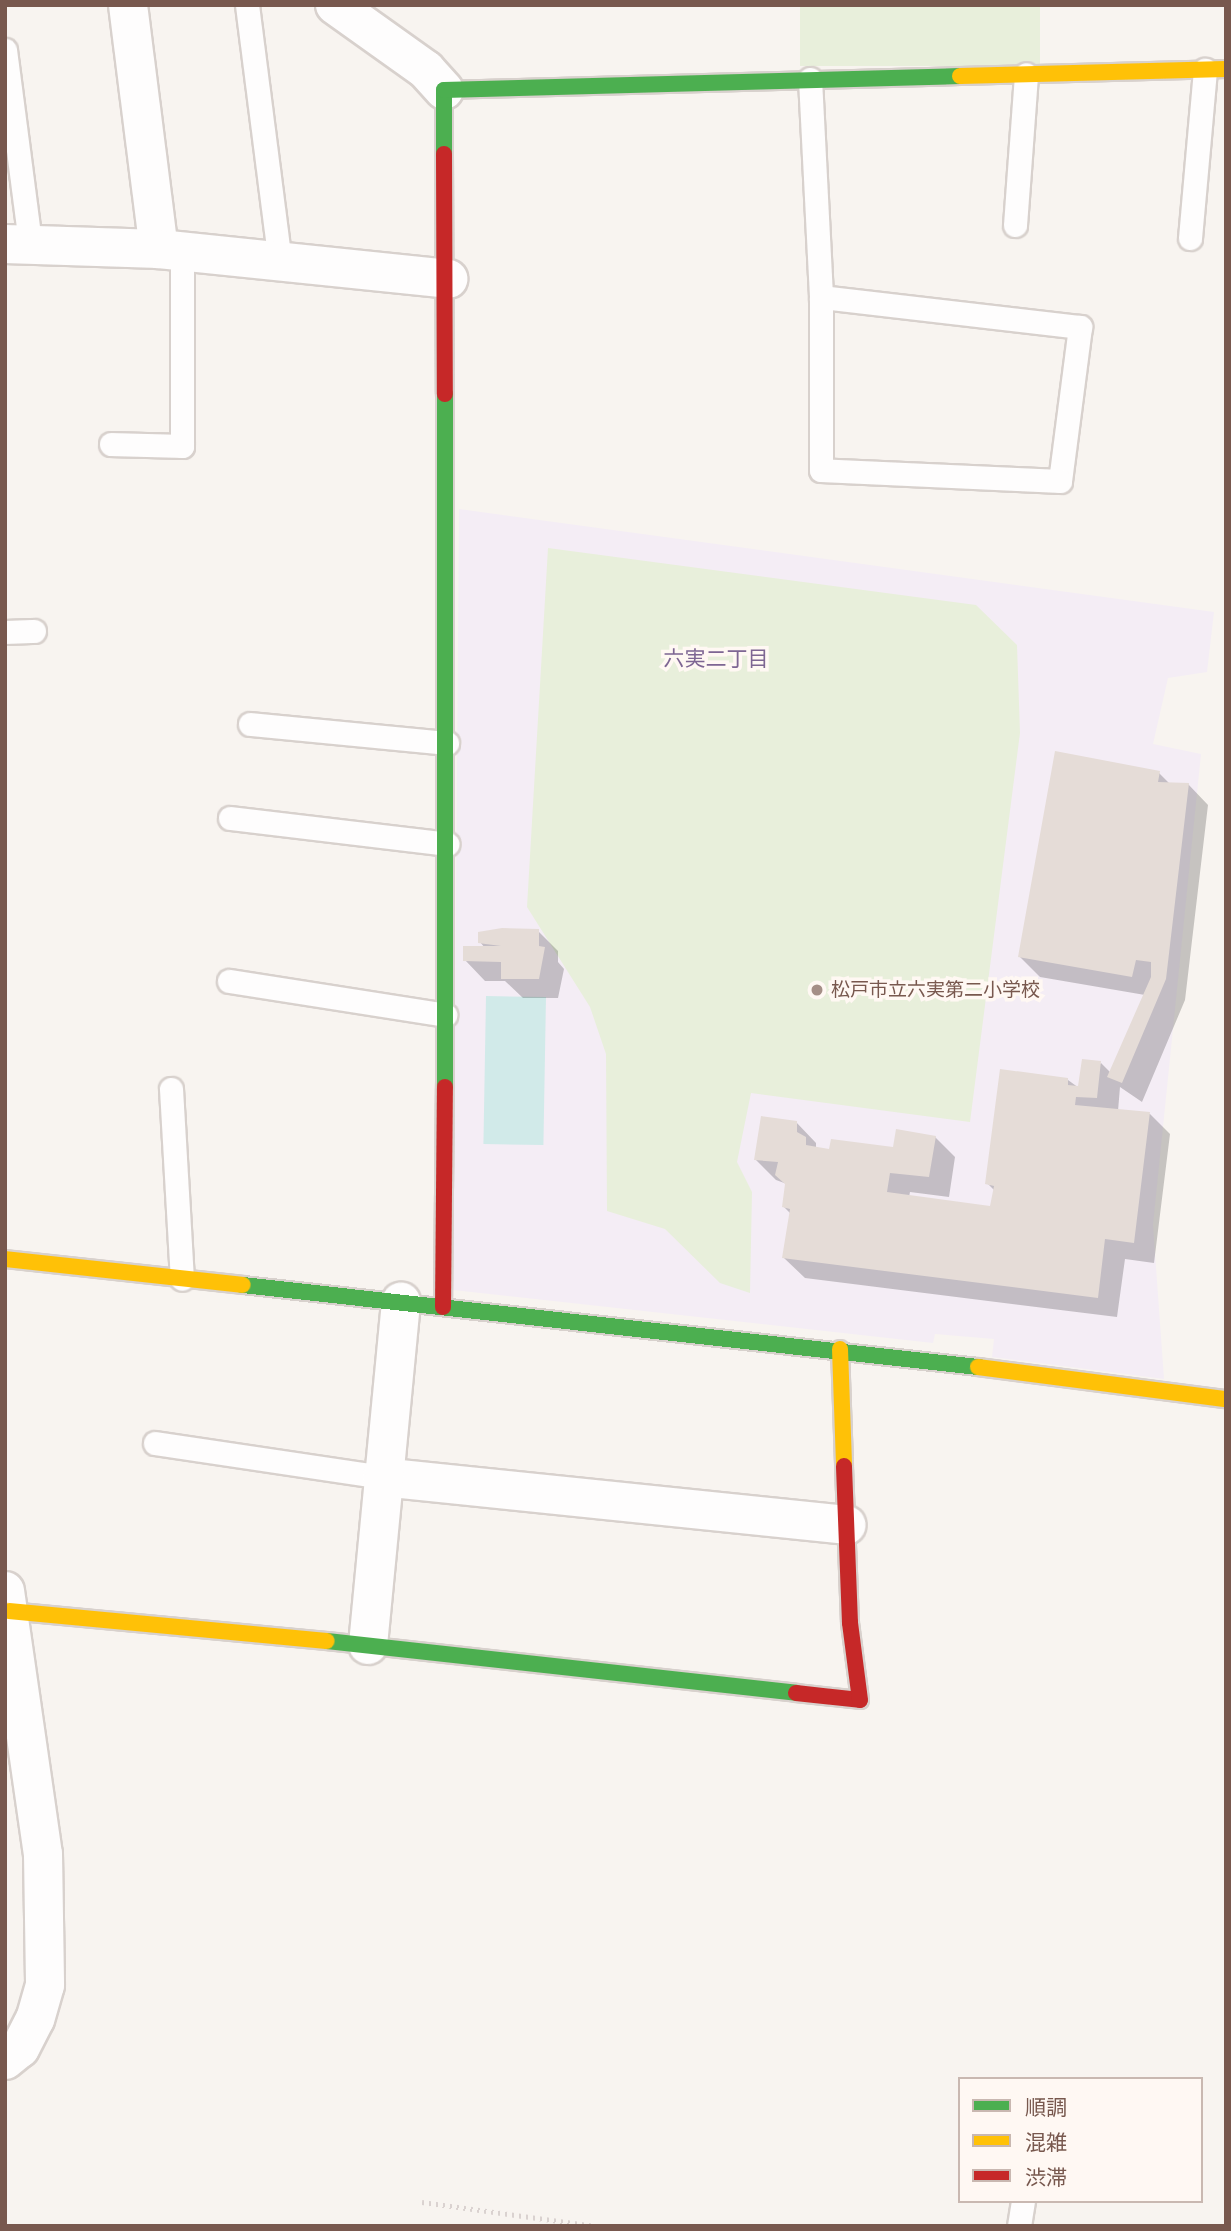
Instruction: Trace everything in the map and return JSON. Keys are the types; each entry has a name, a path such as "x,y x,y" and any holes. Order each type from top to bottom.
{"street":[{"path":"128,5 171,251"},
{"path":"335,5 426,70 444,90 448,279 443,1307"},
{"path":"444,90 1215,70"},
{"path":"18,243 171,251 448,279"},
{"path":"5,1259 841,1349 1226,1399"},
{"path":"368,1645 382,1477 401,1302"},
{"path":"5,2060 20,2048 35,2019 45,1985 43,1854 7,1601 860,1700 850,1623 841,1349"},
{"path":"382,1477 847,1525"}],"lane":[{"path":"247,5 280,264"},
{"path":"5,50 18,243"},
{"path":"1190,238 1215,70"},
{"path":"1015,225 1026,74"},
{"path":"810,79 821,297 821,470 1060,481 1080,327 821,297"},
{"path":"111,444 182,446 171,251"},
{"path":"5,632 34,631"},
{"path":"250,724 447,743"},
{"path":"230,818 447,844"},
{"path":"229,981 445,1015"},
{"path":"171,1089 182,1279"},
{"path":"155,1443 382,1477"},
{"path":"1019,2226 1023,2203"}],"path":[{"path":"422,2202 595,2226"}],"shaded area":[{"name":"松戸市立六実第二小学校","path":"459,509 1214,612 1207,672 1168,678 1153,744 1201,754 1153,1225 1164,1379 992,1357 994,1339 935,1334 933,1343 453,1290"}],"green space":[{"path":"800,5 1040,5 1040,66 800,66"},
{"path":"548,548 976,605 1017,645 1020,733 970,1122 751,1093 737,1162 752,1192 750,1293 720,1283 665,1229 607,1211 606,1054 590,1007 527,907"}],"water":[{"path":"486,996 546,997 543,1145 483,1144"}],"building":[{"path":"1055,751 1160,771 1158,782 1189,783 1166,979 1122,1083 1107,1077 1151,977 1151,962 1136,960 1132,977 1018,957"},
{"path":"502,928 539,929 539,946 545,947 539,979 501,979 501,962 463,961 463,946 501,946 478,943 478,932"},
{"path":"1082,1059 1101,1061 1097,1098 1076,1097 1075,1105 1150,1112 1134,1243 1105,1239 1098,1298 782,1258 790,1209 782,1207 785,1184 775,1175 778,1162 754,1160 761,1116 797,1121 797,1132 806,1137 806,1145 829,1149 831,1139 893,1147 896,1129 936,1136 929,1177 890,1173 887,1192 990,1206 994,1186 985,1184 1000,1069 1068,1078 1068,1085 1078,1086"}],"traffic: fast":[{"path":"444,154 444,90 960,76"},
{"path":"445,394 445,1087"},
{"path":"243,1285 978,1367"},
{"path":"327,1641 796,1693"}],"traffic: slow":[{"path":"960,76 1226,69"},
{"path":"5,1259 243,1285"},
{"path":"840,1349 844,1466"},
{"path":"978,1367 1226,1399"},
{"path":"9,1611 327,1641"}],"traffic: jam":[{"path":"444,154 445,394"},
{"path":"443,1307 445,1087"},
{"path":"796,1693 860,1700 850,1623 844,1466"}],"place":[{"name":"松戸市立六実第二小学校","path":"817,990"}],"district":[{"name":"六実二丁目","path":"716,658"}]}
